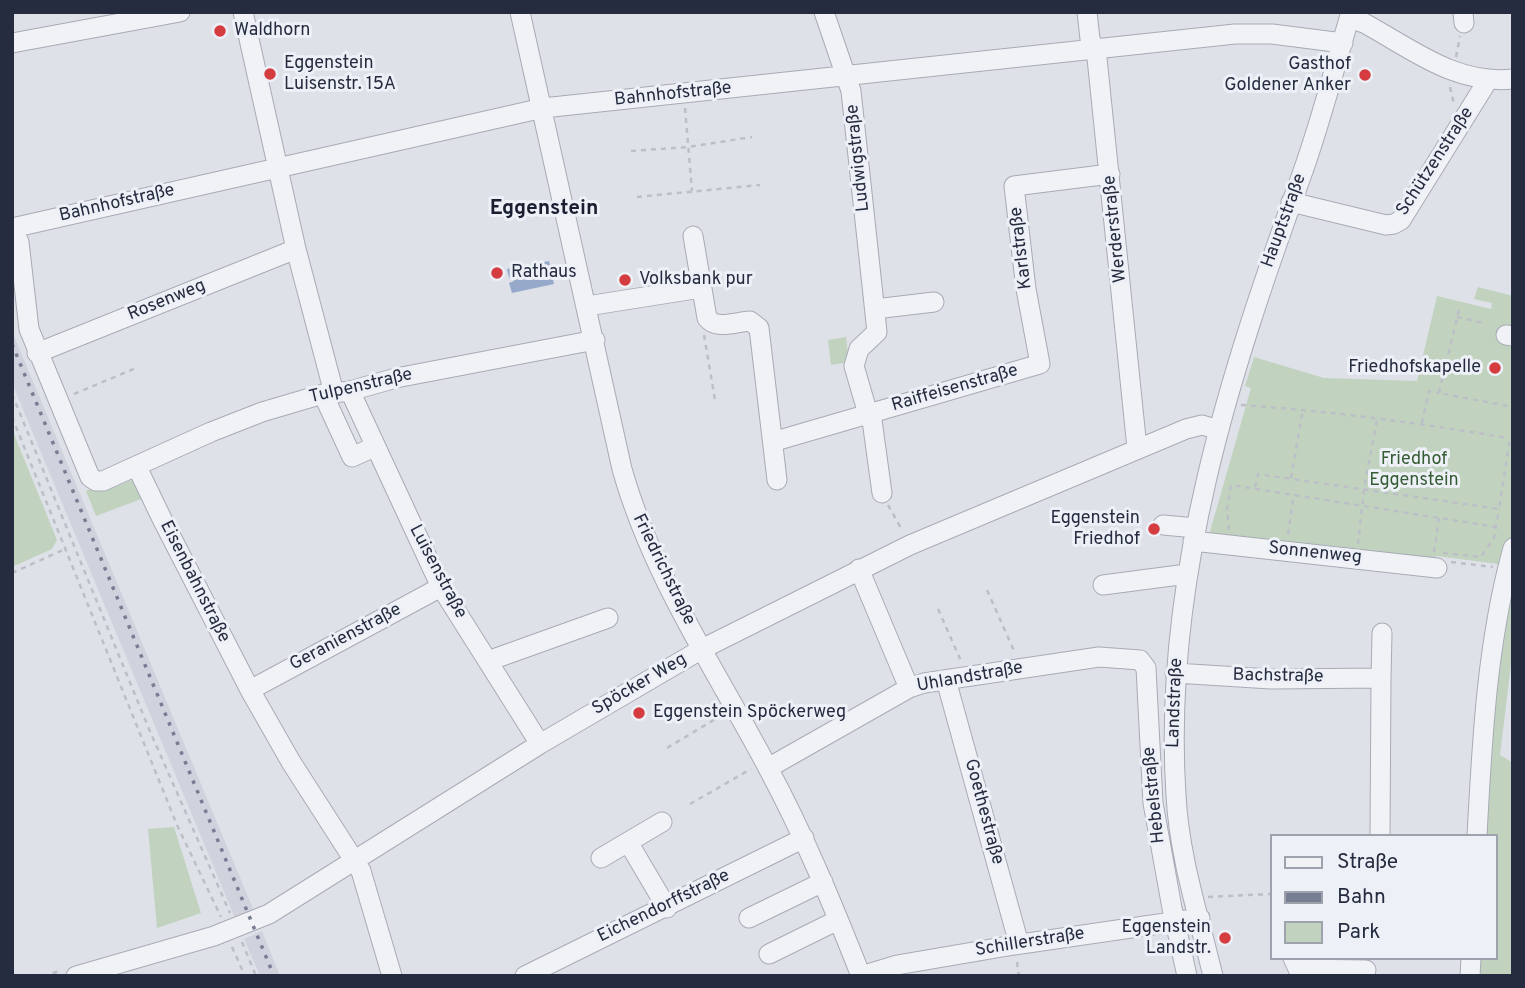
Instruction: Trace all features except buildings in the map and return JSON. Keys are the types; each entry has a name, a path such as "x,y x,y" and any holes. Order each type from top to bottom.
{"street":[{"path":"12,43 180,12"},
{"name":"Luisenstraße","path":"243,12 296,249 336,393 374,447 441,587 540,744"},
{"name":"Friedrichstraße","path":"520,12 632,506 660,570 804,838 861,976"},
{"name":"Ludwigstraße","path":"824,12 851,91 877,332 859,349 854,366 870,414"},
{"name":"Werderstraße","path":"1087,12 1097,58 1137,448"},
{"path":"1351,15 1429,61 1458,42 1488,80 1513,79"},
{"name":"Hauptstraße","path":"1219,429 1260,292 1311,148 1351,15"},
{"name":"Bahnhofstraße","path":"12,228 543,108 1235,34 1272,34 1343,43"},
{"name":"Schützenstraße","path":"1291,202 1386,225 1401,220 1488,80"},
{"name":"Karlstraße","path":"1040,364 1026,289 1014,186 1110,174"},
{"path":"12,228 19,242 29,329 90,477 103,481 137,467"},
{"path":"693,236 706,318 715,325 750,321 760,328 777,480"},
{"name":"Rosenweg","path":"37,353 296,249"},
{"path":"587,306 701,288"},
{"path":"875,309 934,302"},
{"name":"Tulpenstraße","path":"137,467 249,417 396,378 595,340"},
{"name":"Raiffeisenstraße","path":"774,439 779,440 1040,364"},
{"path":"336,393 352,457 374,447"},
{"name":"Raiffeisenstraße","path":"870,414 882,493"},
{"name":"Spöcker Weg","path":"76,976 232,930 269,914 540,744 702,649 859,569 1137,448 1184,437 1202,425 1219,429"},
{"name":"Landstraße","path":"1213,976 1180,831 1176,798 1175,673 1194,535 1219,429"},
{"name":"Eisenbahnstraße","path":"137,467 250,690 291,762 361,872 392,976"},
{"name":"Sonnenweg","path":"1163,525 1194,535 1432,558"},
{"path":"1478,834 1482,757 1492,660 1513,548"},
{"path":"859,569 909,688"},
{"path":"1103,586 1187,574"},
{"name":"Geranienstraße","path":"250,690 441,587"},
{"path":"488,661 608,618"},
{"path":"1380,834 1382,633"},
{"name":"Uhlandstraße","path":"766,764 909,688 1099,657 1140,660 1146,668"},
{"name":"Hebelstraße","path":"1146,668 1153,803 1187,976"},
{"name":"Bachstraße","path":"1175,673 1271,679 1381,678"},
{"name":"Goethestraße","path":"946,680 1019,944"},
{"path":"601,858 662,822"},
{"name":"Eichendorffstraße","path":"525,976 804,838"},
{"path":"628,842 667,908"},
{"path":"749,918 823,882"},
{"name":"Schillerstraße","path":"861,976 897,965 1019,944 1200,918"},
{"path":"769,954 838,920"},
{"path":"1294,960 1298,968 1366,968"}],"path":[{"path":"1458,42 1451,95 1458,111 1466,117"},
{"path":"684,94 692,191"},
{"path":"631,151 688,147 752,137"},
{"path":"637,197 760,185"},
{"path":"687,192 688,197"},
{"path":"514,279 554,271"},
{"path":"1439,393 1459,310"},
{"path":"1457,317 1484,323"},
{"path":"710,323 704,332 715,400"},
{"path":"58,401 136,368"},
{"path":"1422,424 1429,391 1513,407"},
{"path":"12,394 232,930 244,976"},
{"path":"1227,404 1303,409 1511,437 1494,538 1481,557 1432,558"},
{"path":"1292,478 1303,409"},
{"path":"12,417 177,824 256,976"},
{"path":"1358,546 1364,489 1377,419"},
{"path":"1255,489 1258,474 1499,509"},
{"path":"1230,531 1227,510 1231,485 1496,527"},
{"path":"882,493 910,545"},
{"path":"1288,538 1294,494"},
{"path":"1432,558 1439,518"},
{"path":"12,573 65,550"},
{"path":"1432,558 1489,566"},
{"path":"987,590 1022,669"},
{"path":"938,609 967,677"},
{"path":"667,748 734,708"},
{"path":"690,804 766,764"},
{"path":"1195,898 1270,894"}],"shaded area":[{"path":"12,331 254,911 235,918 12,383"},
{"path":"262,931 280,976 260,976 244,939"}],"green space":[{"name":"Friedhof Eggenstein","path":"1478,287 1513,296 1513,536 1505,565 1436,556 1434,561 1209,535 1251,388 1245,386 1254,357 1324,378 1417,381 1437,296 1491,309 1492,303 1474,299"},
{"path":"846,337 849,362 831,365 828,340"},
{"path":"12,429 57,540 52,549 12,567"},
{"path":"132,480 144,498 96,516 86,491 94,487 109,489"},
{"path":"1513,558 1513,648 1500,755 1513,763 1513,976 1476,976 1477,960 1497,960 1497,834 1484,834 1489,752"},
{"path":"174,827 201,913 157,928 148,829"}],"water":[{"path":"549,261 554,284 512,293 509,283 514,281 513,277 509,278 507,269"}],"railway":[{"path":"12,344 274,976"}],"place":[{"name":"Waldhorn","path":"220,31"},
{"name":"Eggenstein Luisenstr. 15A","path":"270,74"},
{"name":"Gasthof Goldener Anker","path":"1365,75"},
{"name":"Rathaus","path":"497,273"},
{"name":"Volksbank pur","path":"625,280"},
{"name":"Friedhofskapelle","path":"1495,368"},
{"name":"Eggenstein Friedhof","path":"1154,529"},
{"name":"Eggenstein Spöckerweg","path":"639,713"},
{"name":"Eggenstein Landstr.","path":"1225,938"}],"district":[{"name":"Eggenstein","path":"544,210"}]}
